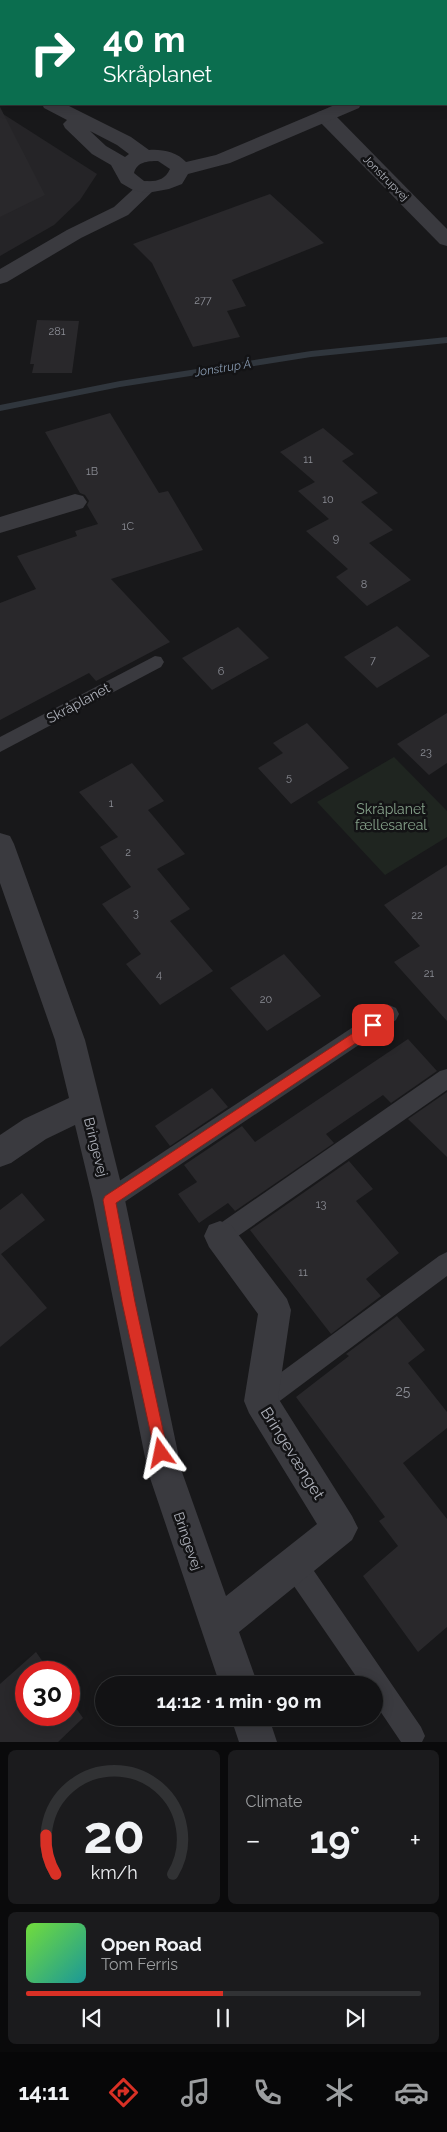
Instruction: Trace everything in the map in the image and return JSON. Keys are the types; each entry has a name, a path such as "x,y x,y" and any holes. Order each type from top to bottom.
{"street":[{"path":"74,234 126,174 131,160 156,155 175,164 202,167 226,160 262,142 350,105"},
{"path":"55,106 77,131 99,150 118,161 126,174 136,184 147,187 170,183 176,180 175,164"},
{"path":"55,106 118,138 144,156"},
{"name":"Jonstrupvej","path":"324,116 447,240"},
{"path":"0,278 74,234 121,211 147,187"},
{"path":"0,525 75,502"},
{"name":"Bringevej","path":"0,844 70,1040 109,1200 128,1302 165,1472 236,1676"},
{"path":"0,1153 34,1129 86,1105"},
{"name":"Bringevænget","path":"217,1626 340,1528 261,1401 275,1310 220,1236"},
{"path":"253,1726 258,1742"}],"lane":[{"name":"Skråplanet","path":"0,745 156,662"},
{"path":"109,1200 389,1014"},
{"path":"220,1236 447,1078"},
{"path":"261,1401 447,1262"},
{"path":"294,1564 412,1736"}],"shaded area":[{"path":"0,112 97,174 80,200 54,225 0,256"}],"green space":[{"name":"Skråplanet fællesareal","path":"394,757 447,811 447,837 385,875 317,802"}],"building":[{"path":"0,107 45,195 0,217"},
{"path":"270,194 324,243 232,280 246,306 227,311 240,337 193,347 152,263 133,244"},
{"path":"37,320 79,321 72,373 32,373 34,364 30,364"},
{"path":"110,413 159,493 168,491 203,550 111,579 170,642 96,681 89,673 0,720 0,603 36,589 17,556 77,536 75,531 98,524 87,505 89,501 85,495 80,493 45,432"},
{"path":"323,428 354,454 342,461 378,493 361,502 393,530 369,543 411,580 367,606 336,577 348,569 306,531 329,519 298,491 315,482 280,452"},
{"path":"397,626 430,656 377,688 344,657"},
{"path":"238,627 269,658 212,690 182,658"},
{"path":"447,713 447,763 429,775 397,744"},
{"path":"307,723 349,768 291,804 258,768 283,753 273,743"},
{"path":"132,763 164,801 148,810 185,854 157,869 190,909 170,921 213,971 160,1005 126,964 141,954 102,904 131,887 100,847 118,837 79,792"},
{"path":"447,865 447,1021 394,962 420,946 384,905"},
{"path":"284,954 321,996 267,1031 230,988"},
{"path":"408,1039 437,1071 391,1103 383,1095 326,1134 334,1143 235,1211 228,1203 199,1223 178,1194 197,1182 184,1165 242,1126 255,1142"},
{"path":"212,1088 228,1107 170,1146 155,1126"},
{"path":"447,1092 447,1157 408,1119"},
{"path":"349,1161 373,1189 356,1201 399,1253 366,1279 381,1296 331,1334 250,1230"},
{"path":"22,1193 45,1220 1,1254 47,1308 0,1347 0,1210"},
{"path":"397,1316 425,1350 408,1363 447,1412 447,1428 403,1463 447,1519 447,1627 418,1652 363,1576 398,1546 379,1521 385,1517 296,1397 349,1356 346,1354"},
{"path":"36,1652 42,1661 26,1661"},
{"path":"15,1671 15,1726 75,1726 58,1742 0,1742 0,1684"}],"waterway":[{"name":"Jonstrup Å","path":"0,408 120,384 311,354 447,340"}],"route":[{"path":"161,1453 128,1302 109,1200 373,1025"}]}
